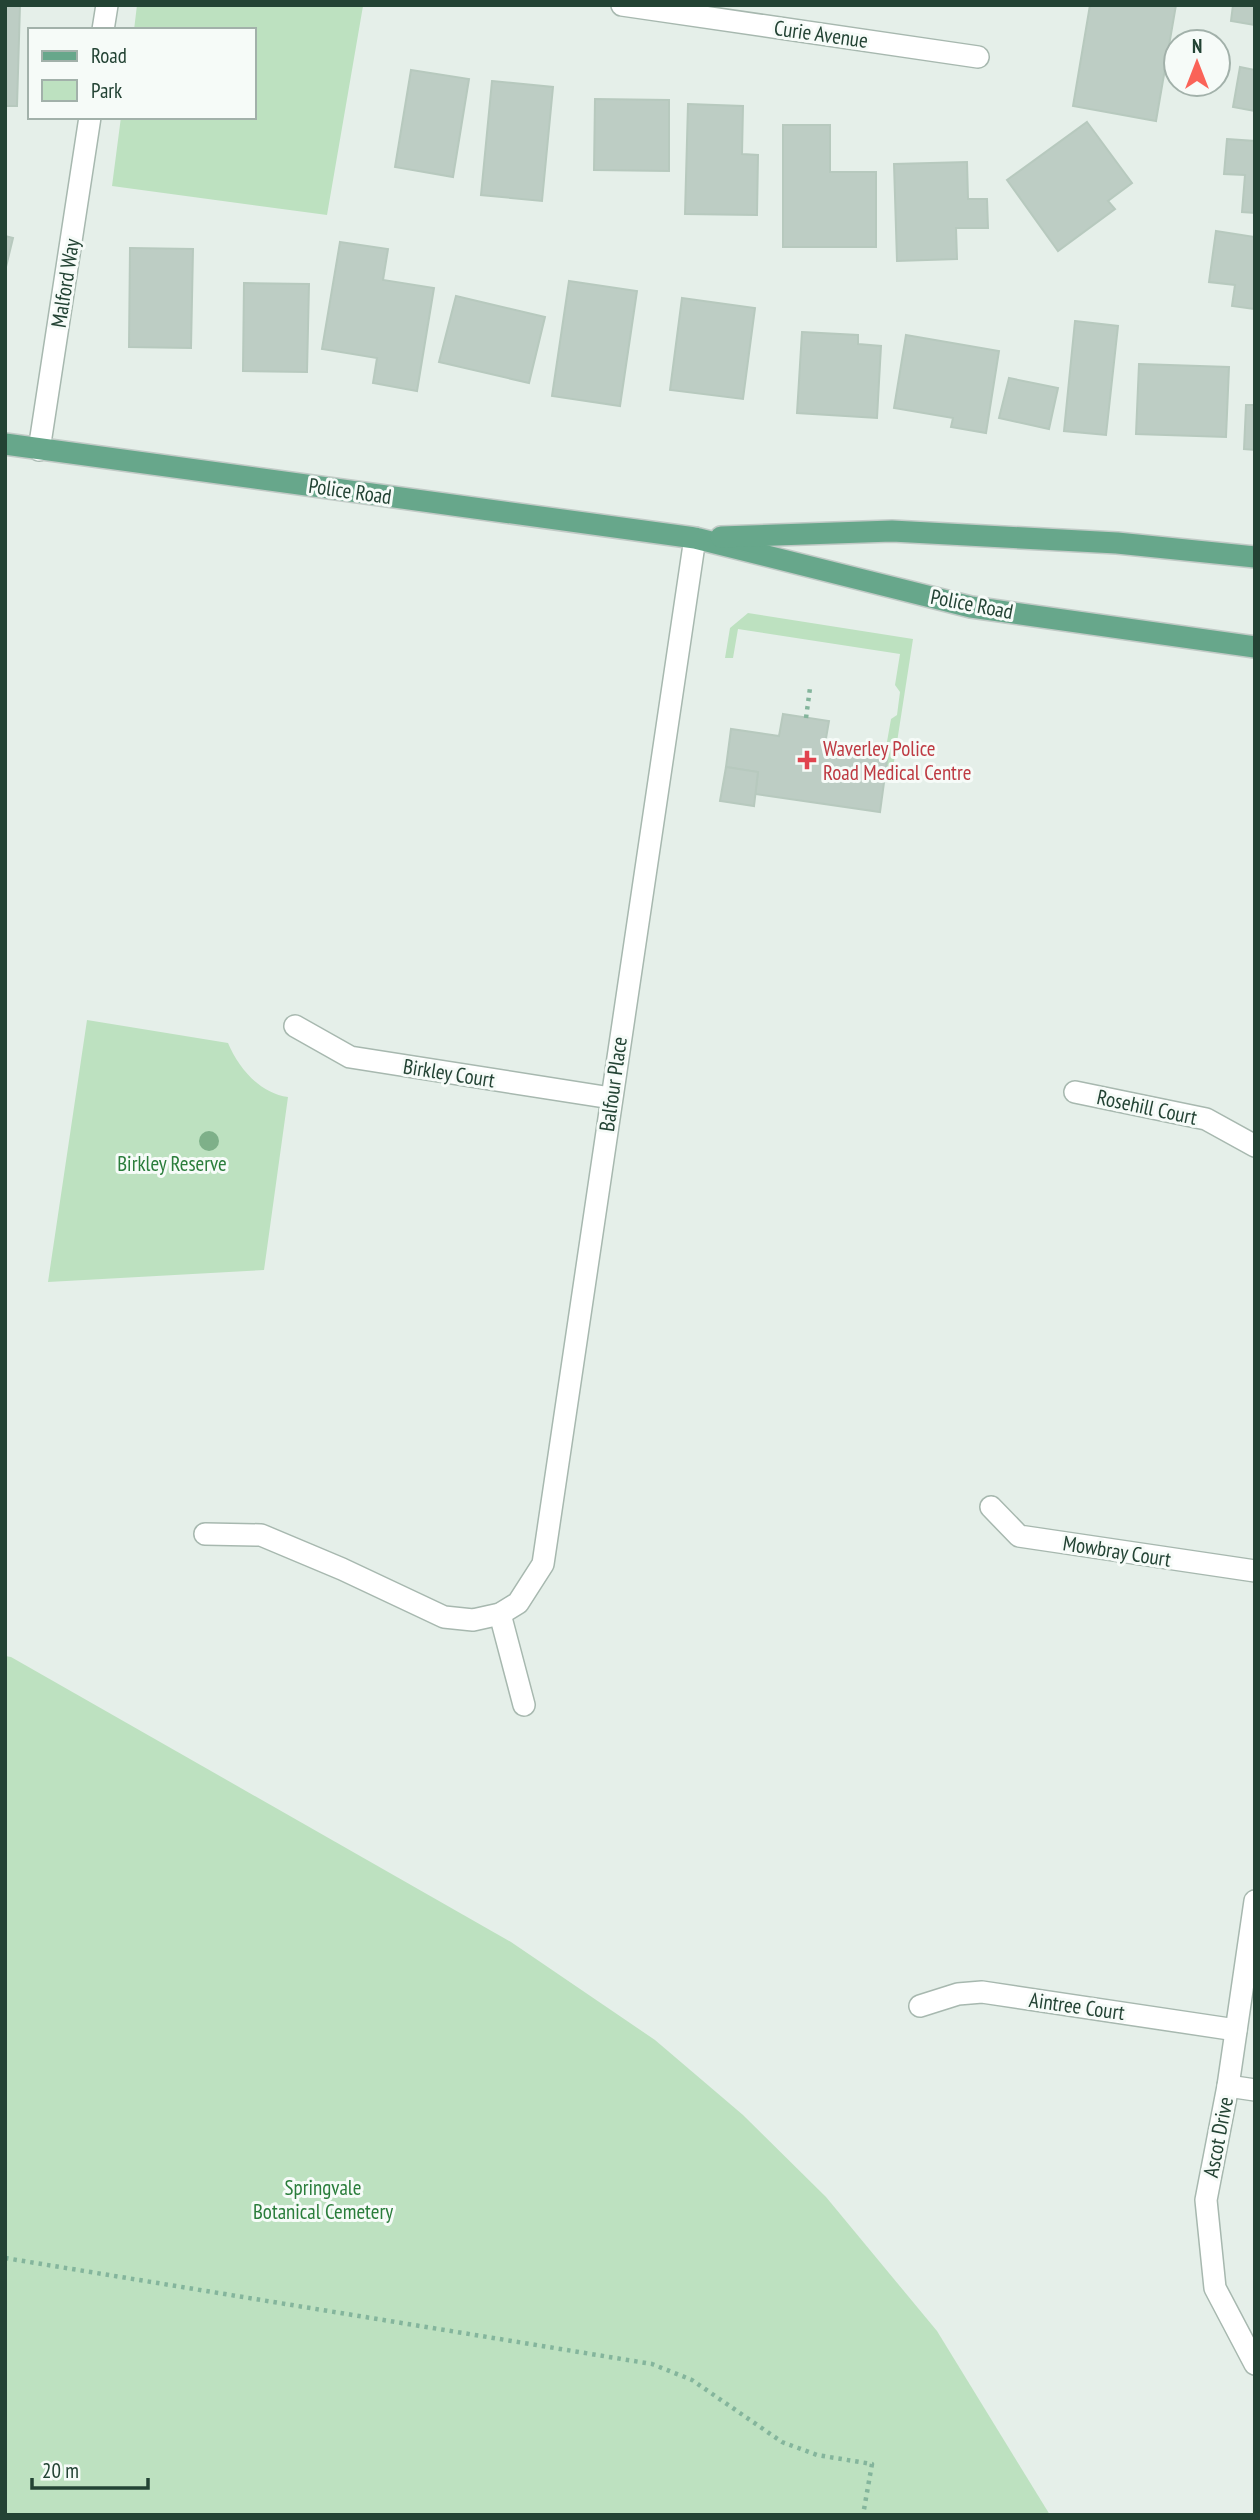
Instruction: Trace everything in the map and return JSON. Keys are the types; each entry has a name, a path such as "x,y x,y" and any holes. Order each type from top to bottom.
{"main road":[{"name":"Police Road","path":"5,444 695,538 971,607 1255,647"},
{"name":"Police Road","path":"695,538 892,531 1117,543 1255,557"}],"street":[{"path":"103,28 107,5"},
{"name":"Curie Avenue","path":"622,5 978,57"},
{"name":"Malford Way","path":"39,450 90,119"},
{"name":"Balfour Place","path":"500,1614 518,1603 542,1564 695,538"},
{"name":"Birkley Court","path":"295,1026 350,1057 611,1098"},
{"name":"Rosehill Court","path":"1075,1092 1206,1119 1255,1146"},
{"name":"Mowbray Court","path":"991,1507 1019,1536 1255,1572"},
{"path":"205,1534 261,1535 444,1617 473,1620 500,1614 524,1705"},
{"name":"Ascot Drive","path":"1255,1901 1228,2086 1206,2200 1215,2288 1255,2364"},
{"name":"Aintree Court","path":"920,2006 958,1994 982,1992 1236,2030"},
{"path":"1228,2086 1255,2090"}],"path":[{"path":"806,718 810,688"},
{"path":"5,2258 652,2364 692,2380 782,2442 817,2455 872,2465 863,2515"}],"green space":[{"path":"137,5 363,6 327,215 112,186 121,119 256,119 256,28 134,28"},
{"path":"748,613 913,639 893,768 886,767 888,753 885,753 891,719 897,715 900,692 895,685 900,654 738,629 733,658 725,658 730,628"},
{"name":"Birkley Reserve","path":"87,1020 228,1043 238,1062 252,1078 268,1091 288,1097 264,1270 48,1282"},
{"name":"Springvale Botanical Cemetery","path":"5,1656 511,1942 655,2040 743,2115 826,2197 937,2331 1050,2515 5,2515"}],"building":[{"path":"5,5 20,5 17,106 5,106"},
{"path":"1090,5 1176,5 1172,28 1162,28 1162,86 1156,121 1073,106"},
{"path":"1233,5 1255,5 1255,25 1231,21"},
{"path":"1240,67 1255,70 1255,111 1233,107"},
{"path":"411,70 469,79 453,177 395,167"},
{"path":"492,81 553,87 542,201 481,195"},
{"path":"595,99 669,100 669,171 594,170"},
{"path":"688,104 743,106 742,154 758,155 757,215 685,214"},
{"path":"1087,122 1132,183 1108,201 1115,209 1058,251 1007,180"},
{"path":"783,125 830,125 830,172 876,172 876,247 783,247"},
{"path":"1227,139 1255,141 1255,213 1242,212 1245,175 1224,174"},
{"path":"967,162 968,199 987,199 988,228 956,228 957,259 897,261 894,164"},
{"path":"1216,231 1255,237 1255,309 1232,306 1235,285 1209,282"},
{"path":"5,236 13,238 5,271"},
{"path":"340,242 388,249 383,280 434,288 417,391 373,383 377,358 322,349"},
{"path":"130,248 193,249 191,348 129,347"},
{"path":"569,281 637,291 620,406 552,396"},
{"path":"244,283 309,284 307,372 243,371"},
{"path":"456,296 545,317 529,383 439,362"},
{"path":"682,298 755,308 743,399 670,390"},
{"path":"1075,321 1118,326 1106,435 1064,431"},
{"path":"802,332 858,335 858,344 881,346 877,418 797,413"},
{"path":"906,335 999,351 986,433 951,427 953,418 894,408"},
{"path":"1139,364 1229,367 1226,437 1136,434"},
{"path":"1009,378 1058,388 1049,429 999,418"},
{"path":"1246,405 1255,405 1255,450 1244,449"},
{"name":"Waverley Police Road Medical Centre","path":"783,714 829,721 825,744 888,753 880,812 755,794 758,772 726,767 731,729 779,736"},
{"path":"726,767 758,772 754,806 720,801"}],"place":[{"name":"Waverley Police Road Medical Centre","path":"807,760"}]}
